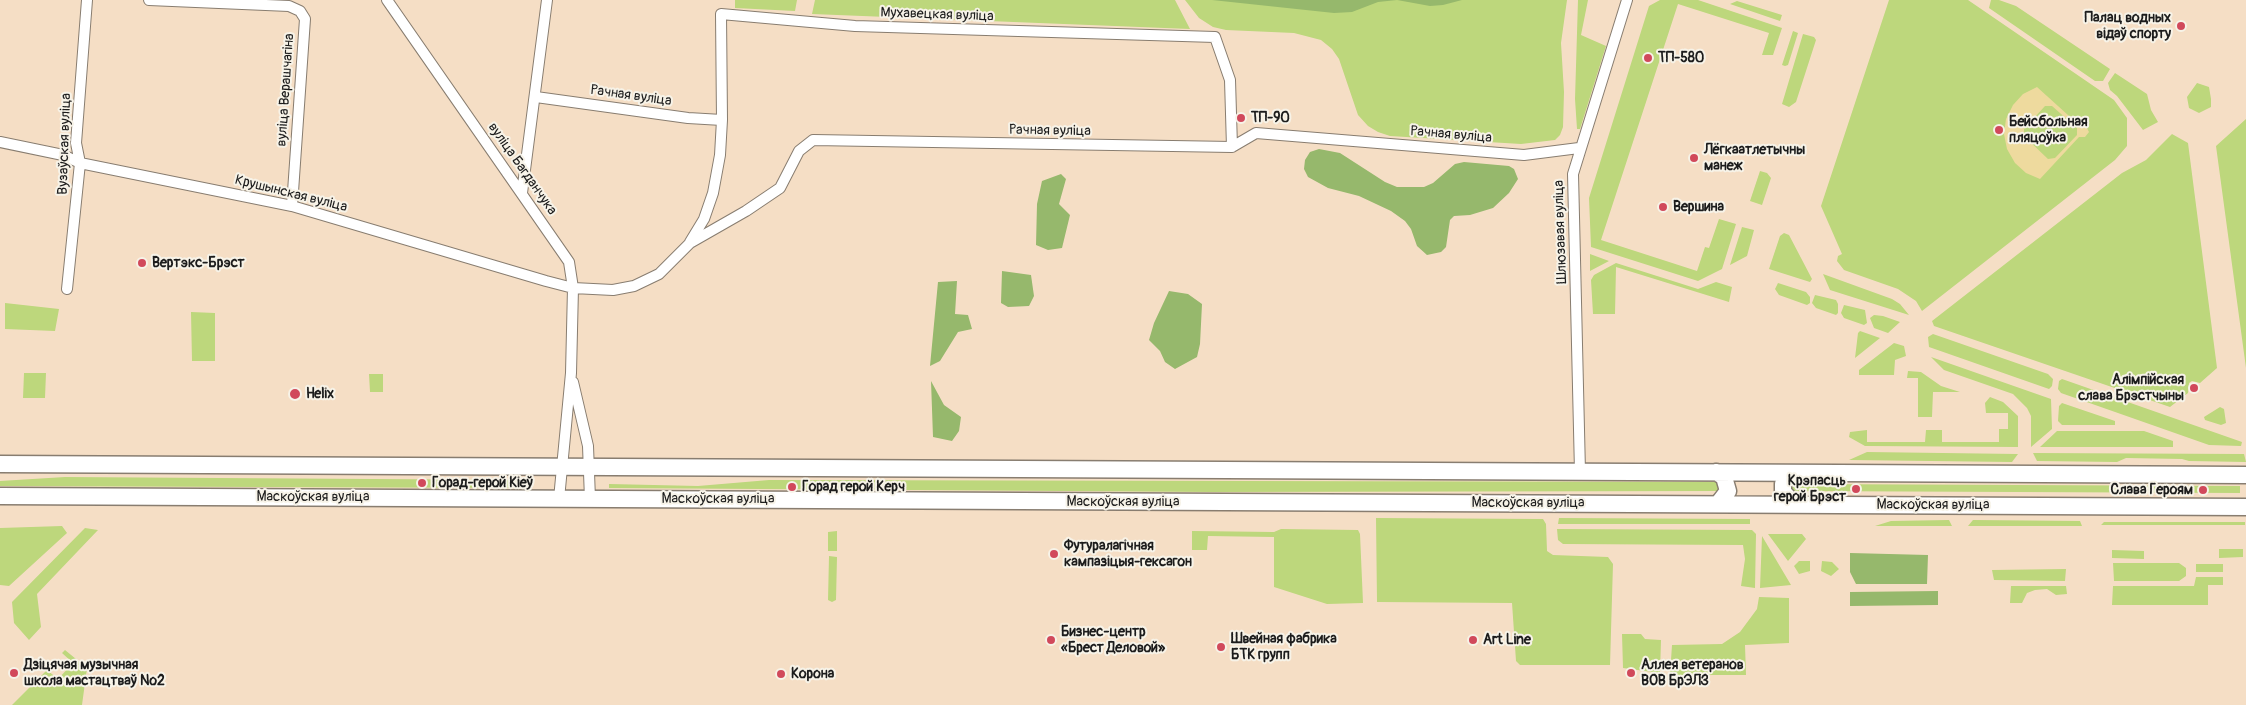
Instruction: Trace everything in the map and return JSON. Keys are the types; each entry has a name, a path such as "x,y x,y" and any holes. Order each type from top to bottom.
{"main road":[{"path":"0,464 2246,475"},
{"path":"1716,472 1724,477 1728,491 1718,504"},
{"path":"1794,504 1786,497 1783,484 1787,477 1796,473"},
{"name":"Маскоўская вуліца","path":"0,496 2246,506"}],"street":[{"name":"Вузаўская вуліца","path":"67,289 80,163 76,143 87,0"},
{"name":"вуліца Верашчагіна","path":"149,0 289,6 300,11 305,19 292,206"},
{"name":"вуліца Багданчука","path":"387,0 568,262 572,288 571,373 559,499"},
{"path":"522,193 536,97 547,0"},
{"name":"Шлюзавая вуліца","path":"1580,472 1573,174 1627,0"},
{"name":"Мухавецкая вуліца","path":"690,243 704,219 720,156 722,120 721,14 856,26 1215,37 1230,80 1232,148"},
{"name":"Рачная вуліца","path":"536,97 688,118 722,120"},
{"name":"Рачная вуліца","path":"572,288 613,290 634,286 660,274 690,243 746,211 780,188 799,151 813,140 1232,148 1256,133 1524,155 1580,148"},
{"name":"Крушынская вуліца","path":"0,142 63,156 80,163 292,206 572,288"},
{"name":"вуліца Багданчука","path":"571,373 588,446 590,499"}],"green space":[{"path":"735,0 797,0 795,11 735,8"},
{"path":"815,0 1175,0 1190,29 812,14"},
{"path":"1185,0 1567,0 1561,43 1564,92 1563,127 1560,135 1555,140 1521,144 1390,136 1378,132 1368,126 1358,115 1339,59 1332,49 1321,40 1294,33 1226,30 1213,27 1199,18"},
{"path":"1212,0 1397,0 1378,2 1352,12 1334,13"},
{"path":"1397,0 1462,0 1430,6"},
{"path":"1578,0 1588,0 1581,35 1606,46 1580,129 1577,129 1575,99"},
{"path":"1660,0 1698,0 1782,28 1773,55 1762,55 1769,33 1678,4 1601,240 1697,271 1705,247 1709,248 1719,219 1736,224 1722,269 1698,281 1591,247 1589,198 1649,6"},
{"path":"1889,0 1968,0 2114,100 2127,118 2127,146 2115,160 1922,311 1916,301 1898,289 1844,270 1837,261 1838,256 1842,254 1821,206"},
{"path":"1991,0 1999,0 2016,6 2110,69 2103,81 2095,81 1989,8"},
{"path":"1737,1 1782,15 1780,21 1730,4"},
{"path":"1793,31 1798,33 1788,65 1785,66 1782,65"},
{"path":"1803,34 1814,37 1816,40 1796,102 1789,107 1782,104"},
{"path":"2115,73 2147,94 2151,110 2158,122 2143,130 2117,96 2110,90 2108,83"},
{"path":"2197,83 2209,87 2211,99 2211,107 2199,113 2189,108 2187,97"},
{"path":"2246,119 2246,368 2216,146"},
{"path":"2172,134 2188,143 2217,368 2200,383 2192,381 2189,383 2188,393 2170,407 1934,326 1932,321 2122,173 2146,160"},
{"path":"1319,149 1340,153 1385,182 1397,187 1424,187 1433,183 1455,164 1464,162 1509,166 1514,169 1518,179 1509,193 1493,208 1470,215 1454,216 1450,220 1446,247 1441,252 1427,255 1417,246 1411,229 1405,221 1391,211 1359,196 1328,188 1308,177 1304,169 1305,160 1310,152"},
{"path":"1760,171 1767,173 1771,178 1762,205 1750,201"},
{"path":"1061,174 1066,179 1059,204 1070,215 1062,248 1048,250 1036,245 1037,204 1042,181"},
{"path":"1742,227 1754,230 1747,256 1730,265"},
{"path":"1784,233 1789,235 1812,279 1810,282 1769,269 1780,236"},
{"path":"1590,254 1609,261 1590,271"},
{"path":"1616,263 1698,289 1716,282 1732,287 1729,302 1616,267 1615,314 1593,314 1591,280 1594,275"},
{"path":"1002,271 1031,275 1034,296 1029,306 1008,307 1001,303"},
{"path":"1823,274 1892,299 1900,304 1909,315 1830,290"},
{"path":"957,281 955,314 968,315 972,329 958,332 940,361 930,366 938,282"},
{"path":"1778,283 1806,292 1810,297 1810,303 1807,305 1779,295 1775,289"},
{"path":"1169,291 1188,294 1202,304 1200,344 1197,357 1175,369 1165,362 1160,351 1149,340 1154,323"},
{"path":"1815,295 1836,300 1838,313 1836,315 1816,308 1812,303"},
{"path":"5,303 59,309 55,331 5,329"},
{"path":"1844,305 1865,310 1867,323 1864,325 1844,318 1841,313"},
{"path":"191,312 215,313 215,361 192,361"},
{"path":"1874,315 1900,322 1888,333 1874,328 1870,318"},
{"path":"1860,331 1880,338 1855,358 1858,333"},
{"path":"1933,334 2048,374 2053,379 2052,386 2049,389 1929,347 1928,337"},
{"path":"1894,343 1904,346 1906,356 1895,360 1894,375 1859,375 1859,370"},
{"path":"1931,357 2051,399 2052,429 2031,447 2031,416 2027,408 2013,394 1944,370"},
{"path":"1908,371 1921,372 1941,386 1960,392 1933,392 1932,417 1918,417 1918,378 1907,378"},
{"path":"24,373 46,373 45,398 23,398"},
{"path":"369,374 383,374 383,392 370,392"},
{"path":"2062,379 2242,442 2241,446 2209,445 2061,393 2058,389 2059,381"},
{"path":"931,381 944,405 961,417 959,431 952,441 933,437"},
{"path":"1990,397 2003,402 2018,416 2018,447 1865,446 1849,437 1850,432 1867,430 1867,442 1925,442 1926,430 1942,430 1942,442 1999,442 1999,429 2008,429 2008,413 1986,413 1985,403"},
{"path":"2062,403 2115,421 2115,425 2062,425 2058,421 2059,406"},
{"path":"2220,407 2224,409 2226,423 2221,425 2205,420 2204,417"},
{"path":"2057,431 2144,431 2173,441 2173,447 2040,447"},
{"path":"1867,452 2018,454 2012,462 1849,460"},
{"path":"2033,453 2244,454 2246,462 2126,458 2117,462 2037,461"},
{"path":"65,477 527,480 527,488 0,486 0,481"},
{"path":"769,480 1720,482 1720,491 1212,492 609,488 609,484 698,486"},
{"path":"1794,484 2240,486 2240,493 1794,491 1791,489"},
{"path":"1376,518 1543,519 1546,524 1547,551 1553,555 1608,557 1613,564 1610,665 1520,665 1516,661 1512,603 1377,602"},
{"path":"1559,518 1750,519 1750,524 1558,524"},
{"path":"1949,520 1952,526 1875,526 1891,521"},
{"path":"1973,520 2080,521 2082,526 1968,526"},
{"path":"2104,522 2245,522 2245,525 2101,525"},
{"path":"62,526 67,533 9,586 0,585 0,528"},
{"path":"85,528 98,530 37,594 41,627 29,640 14,623 12,602"},
{"path":"1281,529 1358,530 1360,534 1363,603 1327,604 1274,587 1274,537 1208,536 1207,550 1192,550 1192,531 1274,532"},
{"path":"1557,529 1752,530 1756,534 1755,588 1741,586 1745,559 1743,545 1563,544 1558,540"},
{"path":"837,531 837,551 828,551 828,532"},
{"path":"1768,534 1802,534 1806,539 1788,561"},
{"path":"1762,536 1791,585 1760,588"},
{"path":"2219,549 2243,549 2243,557 2219,558"},
{"path":"2112,550 2144,551 2144,559 2112,558"},
{"path":"1850,553 1928,555 1927,584 1856,584 1850,572"},
{"path":"829,556 837,557 836,600 832,602 828,600"},
{"path":"1799,561 1810,561 1810,571 1799,574 1794,566"},
{"path":"1822,561 1832,562 1839,569 1831,576 1821,571"},
{"path":"2113,563 2179,563 2186,568 2186,576 2179,581 2114,581"},
{"path":"2196,564 2223,564 2223,572 2196,572"},
{"path":"2066,569 2065,581 1994,580 1992,570"},
{"path":"2196,577 2223,577 2223,585 2208,585 2208,605 2112,605 2113,586 2194,586"},
{"path":"2011,586 2066,586 2067,594 2056,595 2047,589 2035,590 2027,593 2022,603 2010,603"},
{"path":"1938,591 1938,605 1850,606 1850,592"},
{"path":"1759,597 1789,598 1789,643 1745,645 1746,675 1670,675 1672,645 1722,644 1740,632 1757,609"},
{"path":"1622,634 1641,634 1645,639 1661,640 1660,673 1623,668"},
{"path":"65,650 87,668 82,705 12,705 47,670 58,679 73,663 62,653"}],"sand":[{"path":"2037,87 2079,125 2086,126 2089,132 2085,137 2079,137 2040,179 2026,173 2015,163 2007,149 2004,134 2006,119 2013,105 2023,94","holes":["2045,106 2052,106 2077,128 2077,135 2055,158 2048,159 2024,136 2024,129"]}],"place":[{"name":"Палац водных відаў спорту","path":"2181,26"},
{"name":"ТП-580","path":"1648,58"},
{"name":"ТП-90","path":"1241,118"},
{"name":"Бейсбольная пляцоўка","path":"1999,130"},
{"name":"Лёгкаатлетычны манеж","path":"1694,158"},
{"name":"Вершина","path":"1663,207"},
{"name":"Вертэкс-Брэст","path":"142,263"},
{"name":"Алімпійская слава Брэстчыны","path":"2194,388"},
{"name":"Helix","path":"295,394"},
{"name":"Горад-герой Кіеў","path":"422,483"},
{"name":"Горад герой Керч","path":"792,487"},
{"name":"Крэпасць герой Брэст","path":"1856,489"},
{"name":"Слава Героям","path":"2203,490"},
{"name":"Футуралагічная кампазіцыя-гексагон","path":"1054,554"},
{"name":"Бизнес-центр «Брест Деловой»","path":"1051,640"},
{"name":"Art Line","path":"1473,640"},
{"name":"Швейная фабрика БТК групп","path":"1221,647"},
{"name":"Дзіцячая музычная школа мастацтваў №2","path":"14,673"},
{"name":"Аллея ветеранов ВОВ БрЭЛЗ","path":"1631,673"},
{"name":"Корона","path":"781,674"}]}
